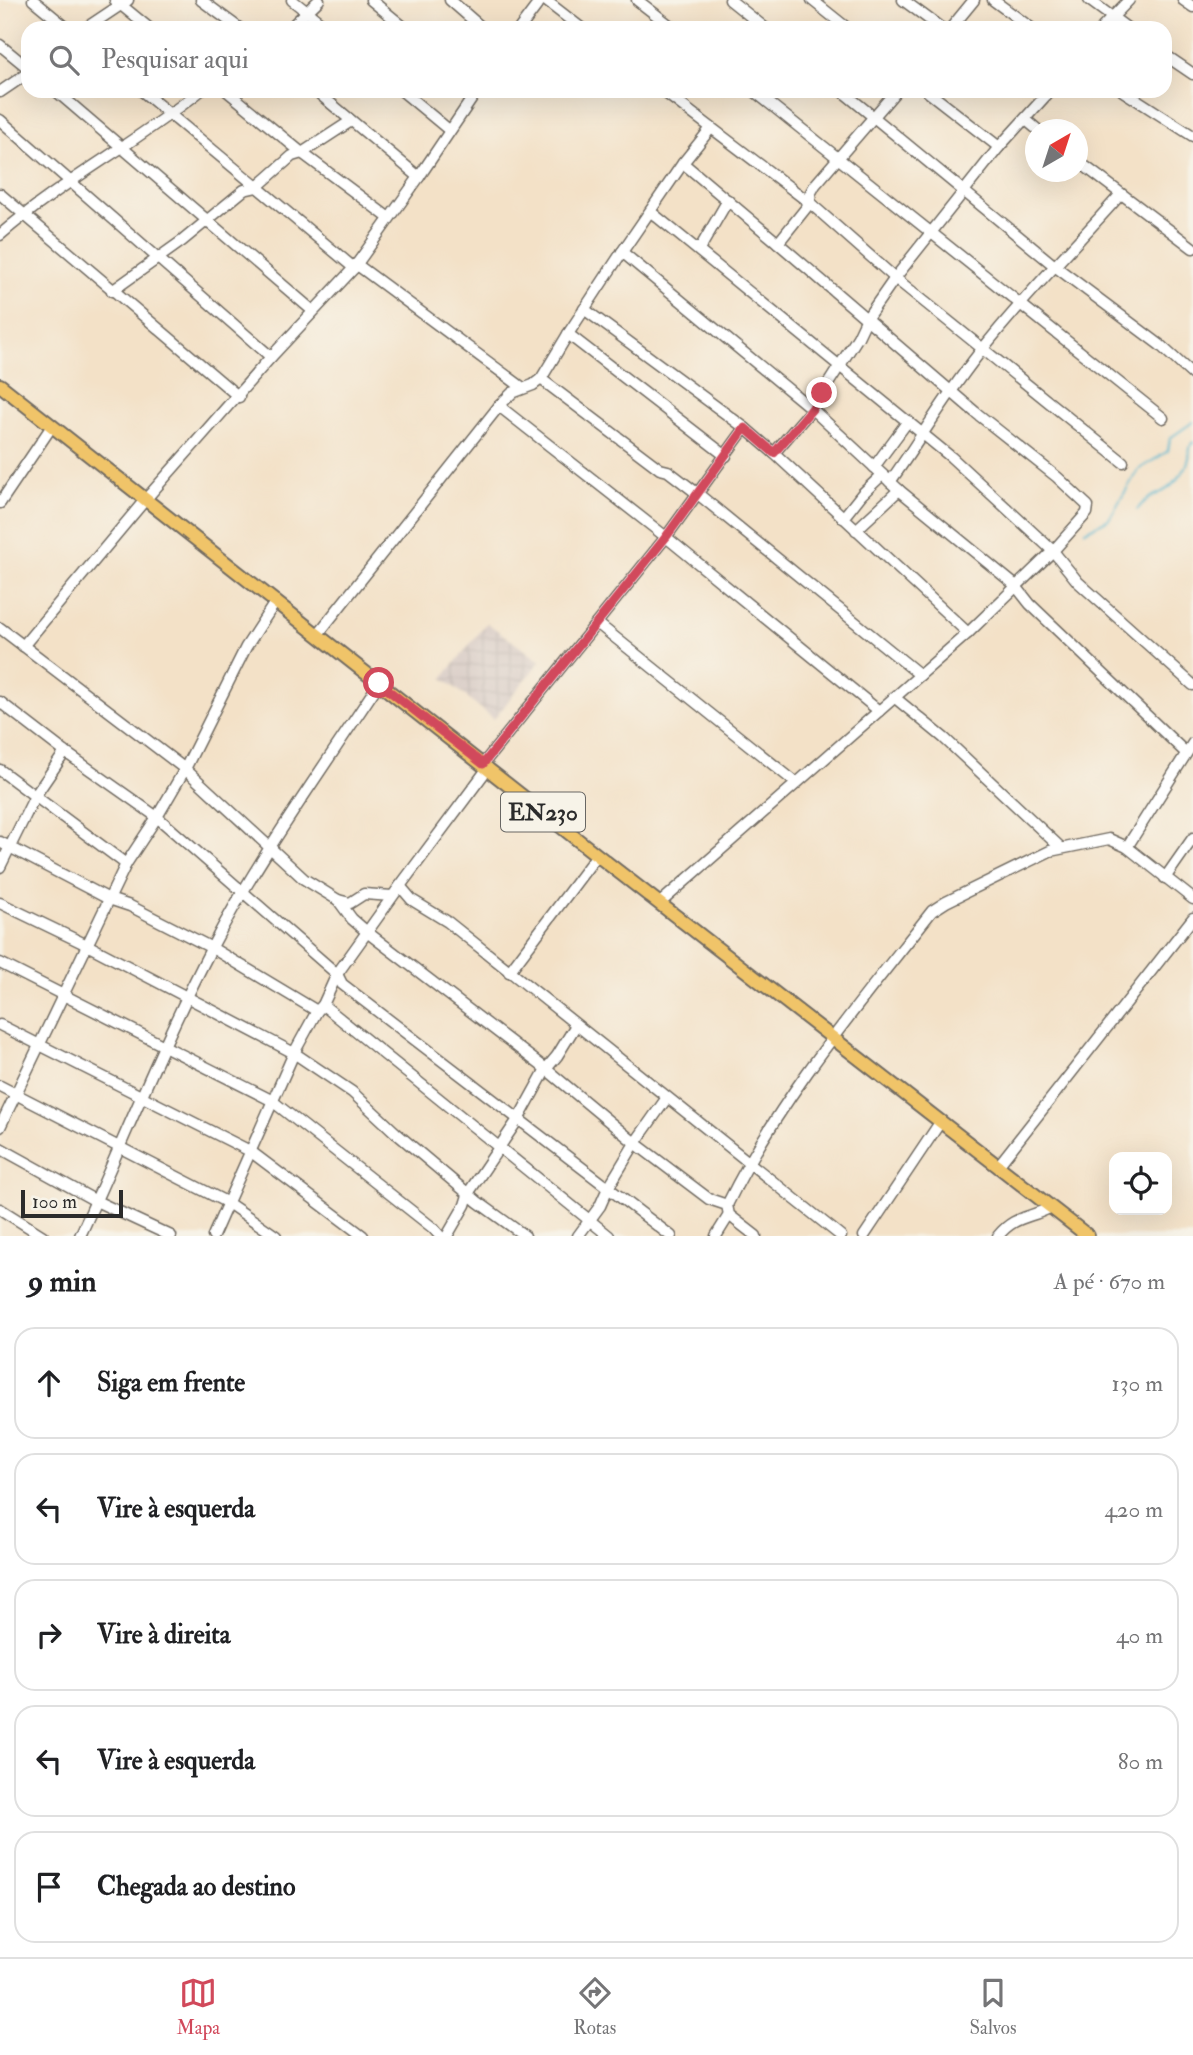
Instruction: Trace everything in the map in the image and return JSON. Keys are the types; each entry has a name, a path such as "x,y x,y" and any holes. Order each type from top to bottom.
{"main road":[{"name":"EN230","path":"0,386 1088,1236"}],"street":[{"path":"33,0 58,21"},
{"path":"201,0 230,21"},
{"path":"292,0 318,21"},
{"path":"297,21 319,0"},
{"path":"371,0 396,21"},
{"path":"450,0 474,21"},
{"path":"526,21 543,0 572,21"},
{"path":"637,0 664,21"},
{"path":"730,0 756,21"},
{"path":"812,0 838,21"},
{"path":"903,0 932,21"},
{"path":"957,21 974,0"},
{"path":"993,0 1022,21"},
{"path":"1089,0 1117,21"},
{"path":"1108,21 1129,0"},
{"path":"1183,0 1193,7"},
{"path":"96,21 122,2 142,21"},
{"path":"0,45 21,64"},
{"path":"1172,60 1193,75"},
{"path":"0,92 21,76"},
{"path":"64,98 313,311"},
{"path":"150,98 355,266 523,388"},
{"path":"0,236 24,214 69,181 123,148 191,98"},
{"path":"235,98 302,153 389,218"},
{"path":"324,98 419,177"},
{"path":"410,98 449,130"},
{"path":"23,646 145,500 355,266 472,98"},
{"path":"672,98 810,203 895,278 1123,462"},
{"path":"763,98 1163,418"},
{"path":"851,98 1056,267 1160,345 1193,375"},
{"path":"778,243 810,203 810,194 815,185 890,98"},
{"path":"936,98 999,147"},
{"path":"1027,119 1044,98"},
{"path":"1134,98 1193,136"},
{"path":"0,120 271,357"},
{"path":"112,291 244,190 257,187 292,156 302,153 351,121"},
{"path":"774,453 812,409 867,318 895,278 999,147 1025,121"},
{"path":"318,634 499,406 512,393 541,379 622,252 683,163 711,128"},
{"path":"660,903 879,711 1053,551 1087,513 1088,506 683,163"},
{"path":"1088,170 1193,248"},
{"path":"0,194 239,397"},
{"path":"843,518 862,494 924,434 982,348 1020,303 1121,195"},
{"path":"699,250 728,200"},
{"path":"651,212 924,434 1009,509 1053,551 1078,582 1193,685"},
{"path":"622,252 812,409 899,490 1015,586 1030,604 1185,752"},
{"path":"584,309 745,428 965,631"},
{"path":"568,334 726,456"},
{"path":"541,379 660,469 668,471 698,494 918,674"},
{"path":"499,406 666,537 879,711"},
{"path":"882,475 908,421"},
{"path":"0,503 52,426"},
{"path":"213,1236 271,1100 337,974 486,766 666,537 745,428"},
{"path":"856,530 899,490"},
{"path":"0,1127 126,864 185,769 246,647 276,601"},
{"path":"597,623 796,782"},
{"path":"0,628 185,769 304,878 338,900 350,903 364,894 392,896"},
{"path":"80,1236 164,1046 212,948 243,892 379,683"},
{"path":"894,697 944,738 1061,848"},
{"path":"0,702 157,817 337,974 342,984 671,1236"},
{"path":"1127,847 1193,743"},
{"path":"0,867 34,796 65,752"},
{"path":"0,770 126,864"},
{"path":"1165,878 1193,838"},
{"path":"716,1236 747,1163 832,1037 933,911 967,890 1061,848 1109,839 1127,847 1193,899"},
{"path":"0,842 109,900 130,906 212,948 320,1008 609,1236"},
{"path":"509,972 597,855"},
{"path":"400,886 412,900 448,922 666,1099 841,1236"},
{"path":"338,900 352,919 367,932 545,1069 635,1143 709,1199 728,1210 756,1236"},
{"path":"0,903 87,945 294,1053 352,1092 478,1202 525,1236"},
{"path":"998,1166 1193,918"},
{"path":"0,963 271,1100 440,1236"},
{"path":"447,1236 465,1205 469,1192 519,1118 545,1069 557,1056 576,1025"},
{"path":"0,1026 250,1151 363,1236"},
{"path":"0,1086 228,1203 276,1236"},
{"path":"578,1236 600,1206 635,1143 666,1099"},
{"path":"864,1236 942,1121"},
{"path":"0,1148 96,1201 171,1236"},
{"path":"998,1236 1013,1220 1024,1215 1036,1215 1051,1207"},
{"path":"0,1209 43,1236"}],"shaded area":[{"path":"487,623 540,661 494,719 443,678"}],"waterway":[{"path":"1085,531 1109,519 1138,470 1168,451 1170,438 1193,422"},
{"path":"1137,510 1146,500 1170,487 1179,477 1187,465 1193,442"}],"route":[{"path":"379,683 483,764 666,537 745,428 774,453 812,409 822,393"}]}
